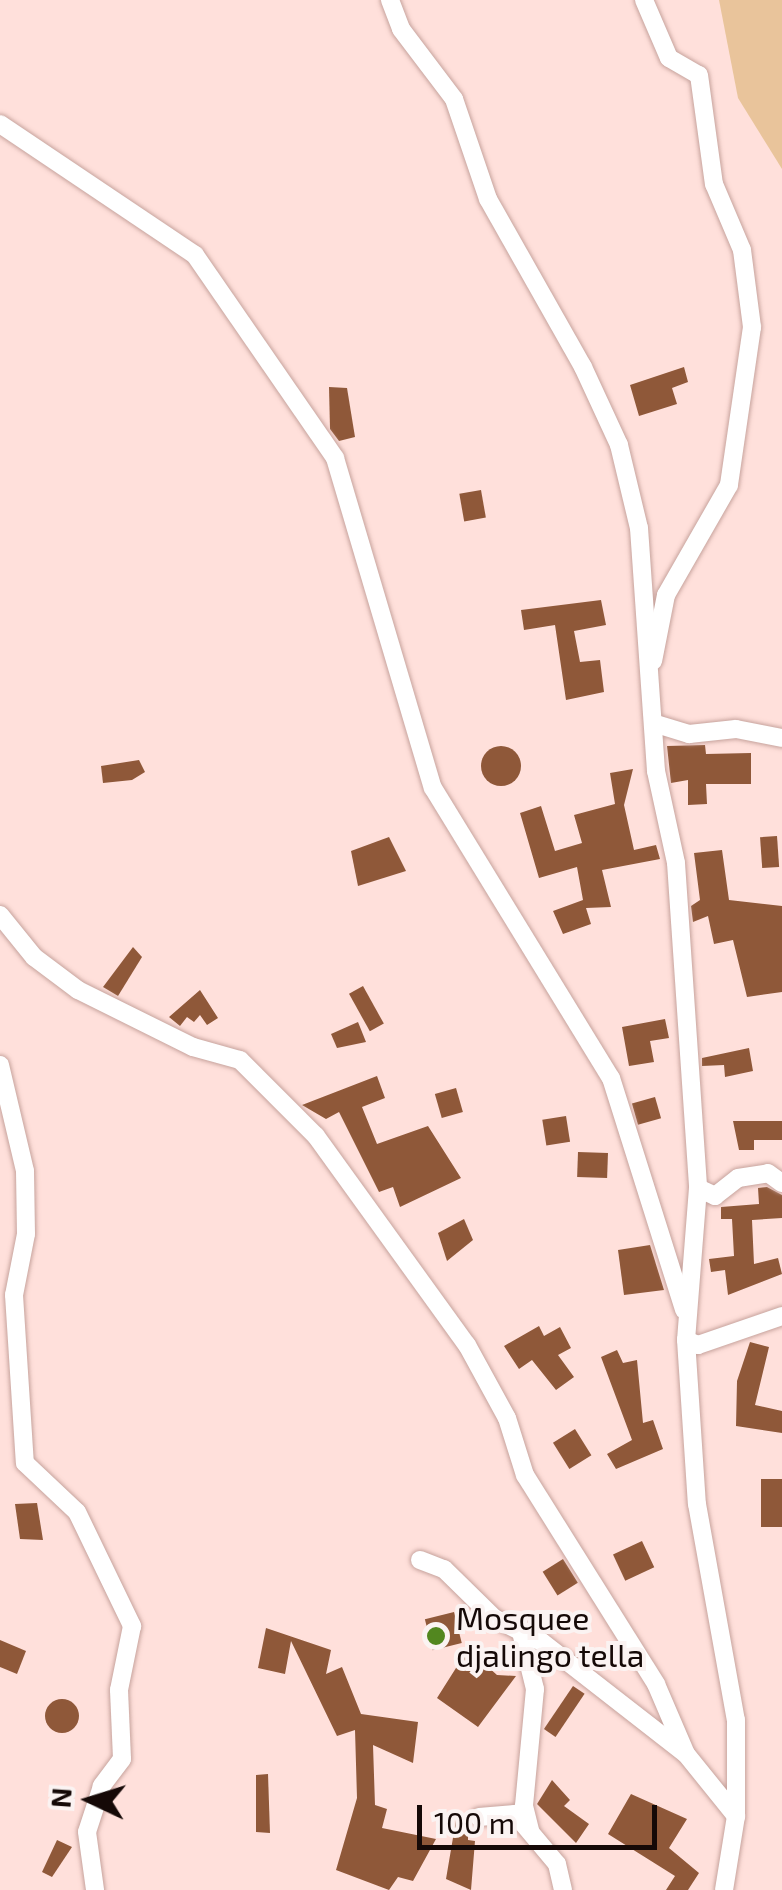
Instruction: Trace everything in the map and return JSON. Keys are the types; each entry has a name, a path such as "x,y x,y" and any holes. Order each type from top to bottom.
{"street":[{"path":"390,0 401,29 454,99 488,200 548,298 619,444 639,528 648,670 676,863 698,1188 686,1340 706,1581 736,1720 736,1816 724,1890"},
{"path":"644,0 669,58 699,75 714,184 742,250 752,327 728,485 666,595 648,670"},
{"path":"0,124 195,255 335,458 425,768 611,1078 686,1315"},
{"path":"654,724 689,734 736,729 782,738"},
{"path":"0,916 8,933 78,990 193,1047 228,1052 316,1136 476,1361 508,1418 524,1475 656,1684 686,1754"},
{"path":"0,1065 25,1171 26,1234 14,1295 25,1463 77,1512 132,1626 119,1690 122,1759 102,1786 87,1832 94,1890"},
{"path":"698,1188 716,1196 738,1178 768,1174 782,1183"},
{"path":"686,1340 698,1344 782,1316"},
{"path":"420,1560 444,1569 494,1618 520,1628 686,1754 736,1816"},
{"path":"520,1628 536,1689 524,1806 530,1830"},
{"path":"479,1817 504,1810 530,1830 557,1864 562,1890"}],"shaded area":[{"path":"719,0 782,0 782,169 738,98"}],"building":[{"path":"684,367 688,382 672,388 677,404 639,416 630,385"},
{"path":"329,387 347,388 355,437 339,441 330,429"},
{"path":"481,490 486,518 464,521 459,494"},
{"path":"601,600 606,625 574,631 580,662 600,660 604,692 566,700 555,625 524,630 521,610"},
{"path":"705,745 706,754 751,753 751,784 706,784 707,804 688,805 688,780 671,783 667,746"},
{"path":"501,746 515,752 521,766 515,780 501,786 487,780 481,766 487,752"},
{"path":"139,760 145,772 132,780 103,783 101,766"},
{"path":"633,769 624,805 634,850 656,845 660,859 602,870 611,907 586,908 591,924 563,934 553,911 583,900 577,867 539,878 520,813 541,806 555,851 582,843 574,815 615,804 610,773"},
{"path":"777,836 779,867 762,868 760,837"},
{"path":"389,837 406,871 358,886 351,851"},
{"path":"722,850 729,900 782,906 782,992 747,997 733,940 714,944 708,916 693,922 691,906 700,900 694,853"},
{"path":"133,947 142,957 118,996 103,987"},
{"path":"363,986 384,1024 370,1031 349,994"},
{"path":"200,990 218,1018 207,1025 200,1015 194,1022 187,1017 180,1026 169,1017"},
{"path":"665,1019 669,1038 650,1041 654,1062 629,1066 622,1027"},
{"path":"358,1022 366,1042 337,1048 331,1034"},
{"path":"749,1048 753,1071 725,1077 724,1065 702,1066 702,1058"},
{"path":"377,1076 385,1098 362,1107 377,1144 428,1126 461,1178 400,1207 393,1187 379,1192 339,1112 326,1119 302,1105"},
{"path":"456,1088 463,1112 442,1118 435,1094"},
{"path":"655,1097 661,1118 638,1125 632,1104"},
{"path":"566,1116 570,1142 546,1145 542,1120"},
{"path":"733,1121 782,1121 782,1140 754,1140 754,1150 739,1150"},
{"path":"578,1152 608,1153 607,1178 577,1177"},
{"path":"767,1187 782,1195 782,1218 752,1220 754,1264 778,1258 782,1274 728,1295 725,1270 711,1272 709,1259 734,1256 732,1219 721,1219 721,1207 759,1204 758,1188"},
{"path":"464,1219 473,1240 447,1261 438,1233"},
{"path":"650,1245 664,1290 624,1295 618,1250"},
{"path":"539,1326 544,1336 560,1327 571,1348 558,1355 574,1377 556,1390 532,1360 519,1369 504,1346"},
{"path":"750,1342 769,1347 755,1405 782,1411 782,1433 736,1426 737,1381"},
{"path":"617,1350 623,1363 637,1360 643,1423 653,1420 663,1449 616,1469 607,1454 632,1440 601,1357"},
{"path":"575,1429 591,1455 569,1469 553,1443"},
{"path":"761,1479 782,1479 782,1527 761,1527"},
{"path":"37,1503 43,1540 20,1539 15,1504"},
{"path":"642,1541 654,1567 625,1581 613,1555"},
{"path":"563,1559 578,1583 557,1595 543,1572"},
{"path":"454,1612 462,1643 433,1650 425,1619"},
{"path":"266,1628 331,1650 326,1674 342,1667 361,1714 418,1722 413,1763 373,1745 375,1805 387,1809 382,1828 436,1839 413,1881 398,1877 389,1890 336,1870 357,1798 355,1730 337,1736 291,1641 285,1674 258,1668"},
{"path":"0,1640 26,1651 17,1674 0,1667"},
{"path":"468,1649 497,1675 516,1676 478,1727 437,1698"},
{"path":"573,1686 585,1694 556,1737 544,1729"},
{"path":"62,1699 74,1704 79,1716 74,1728 62,1733 50,1728 45,1716 50,1704"},
{"path":"268,1774 270,1833 256,1832 256,1775"},
{"path":"552,1780 570,1800 564,1806 589,1824 576,1843 537,1804"},
{"path":"631,1794 687,1819 669,1848 699,1873 688,1890 666,1890 675,1876 608,1834"},
{"path":"456,1820 468,1822 468,1840 475,1841 471,1890 446,1879"},
{"path":"57,1840 72,1847 52,1877 42,1872"}],"place":[{"name":"Mosquee djalingo tella","path":"436,1636"}]}
